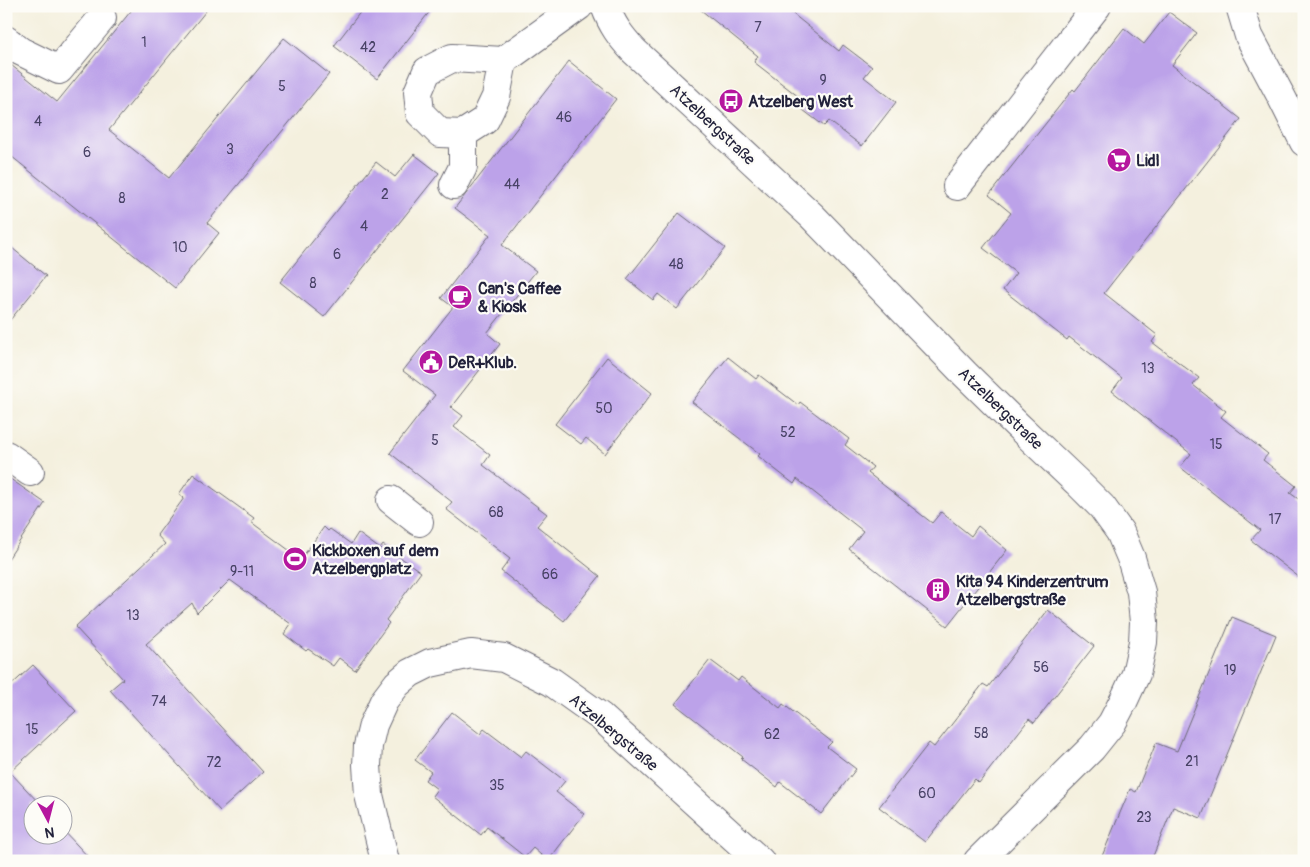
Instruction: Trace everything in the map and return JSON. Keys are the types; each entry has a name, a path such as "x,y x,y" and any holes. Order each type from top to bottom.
{"street":[{"path":"503,61 496,97 485,120 463,134 440,133 420,113 418,92 427,71 452,58 503,61 579,6"},
{"name":"Atzelbergstraße","path":"605,6 610,20 620,37 812,216 1010,419 1078,482 1102,507 1120,532 1131,558 1141,592 1144,622 1143,642 1136,674 1112,723 1092,748 978,861"},
{"path":"957,186 1096,6"},
{"path":"1240,6 1249,36 1304,142"},
{"path":"6,40 20,51 59,70 102,18"},
{"path":"454,185 463,167 463,134"},
{"path":"6,455 30,472"},
{"path":"391,500 418,522"},
{"name":"Atzelbergstraße","path":"385,861 369,795 368,746 373,724 384,702 397,684 410,672 430,663 471,654 504,658 552,682 601,717 760,861"}],"building":[{"path":"135,6 210,6 109,130 169,178 284,38 329,74 207,223 219,233 175,288 6,152 6,61 57,102"},
{"path":"365,6 434,6 377,79 334,46"},
{"path":"696,6 783,6 839,51 843,45 872,67 864,77 896,102 862,146 829,121 824,126 803,110 808,104 754,62 758,56"},
{"path":"1169,12 1197,33 1172,65 1241,119 1104,293 1157,335 1152,342 1199,378 1193,385 1226,411 1221,417 1268,454 1263,460 1296,486 1290,493 1304,503 1304,581 1251,540 1260,530 1180,467 1191,454 1112,391 1122,378 1069,337 1067,340 1003,290 1016,273 983,248 1011,213 989,195 1124,28 1144,44"},
{"path":"569,61 616,99 502,245 536,271 487,333 500,344 451,407 463,416 454,427 490,455 483,465 547,514 537,526 600,576 564,621 501,571 510,559 446,509 452,502 390,453 435,395 403,371 453,307 441,298 490,235 455,208"},
{"path":"414,154 439,173 324,317 280,282 376,162 395,177"},
{"path":"679,213 725,248 677,309 658,294 653,300 627,279"},
{"path":"6,243 46,276 6,325"},
{"path":"607,357 652,393 605,454 586,438 581,444 555,424"},
{"path":"728,357 756,379 759,375 798,405 800,402 849,439 845,445 873,467 868,473 932,523 941,512 971,536 978,526 1007,550 947,626 849,549 863,531 797,479 794,484 758,456 760,454 692,402"},
{"path":"193,474 254,518 251,522 301,559 324,527 328,531 330,529 351,544 358,533 380,549 383,545 421,572 386,620 389,623 355,670 339,658 333,666 308,649 306,651 284,634 291,624 230,580 197,613 192,603 146,644 263,772 220,811 110,690 123,679 75,627 165,544 157,535 184,498 179,494"},
{"path":"6,476 45,503 6,562"},
{"path":"1048,610 1094,646 1034,723 1029,719 979,783 975,779 925,842 879,807 929,743 934,747 983,684 988,687"},
{"path":"1232,617 1276,635 1201,818 1173,807 1151,861 1100,861 1130,789 1136,792 1156,743 1177,751"},
{"path":"710,660 738,681 741,677 780,708 783,704 832,742 827,747 856,769 821,814 780,782 777,787 741,759 743,757 675,704"},
{"path":"33,665 76,711 10,772 31,794 22,794 22,844 72,844 72,840 92,861 6,861 6,690"},
{"path":"452,712 480,734 484,729 521,757 526,751 565,781 556,792 584,814 548,861 533,848 525,857 487,827 481,835 432,796 437,789 425,780 431,772 415,760"}],"place":[{"name":"Atzelberg West","path":"731,101"},
{"name":"Lidl","path":"1119,160"},
{"name":"Can's Caffee & Kiosk","path":"460,297"},
{"name":"DeR+Klub.","path":"431,362"},
{"name":"Kickboxen auf dem Atzelbergplatz","path":"295,559"},
{"name":"Kita 94 Kinderzentrum Atzelbergstraße","path":"938,590"}]}
